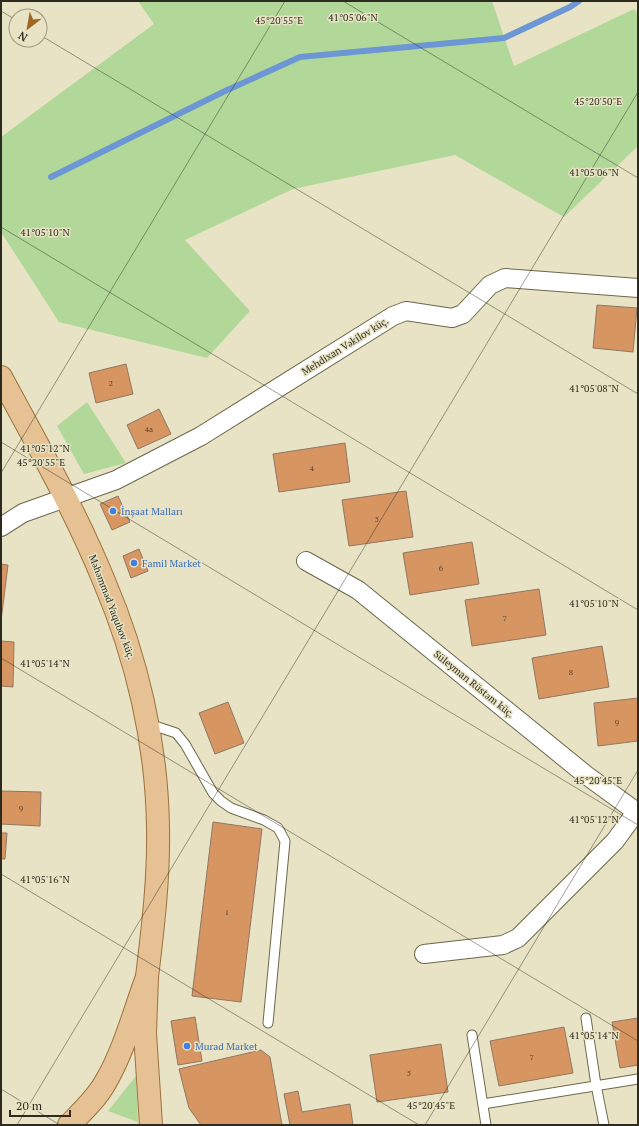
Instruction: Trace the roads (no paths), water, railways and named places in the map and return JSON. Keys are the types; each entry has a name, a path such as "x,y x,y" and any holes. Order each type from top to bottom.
{"main road":[{"name":"Məhəmməd Yaqubov küç.","path":"1,377 65,497 104,581 124,635 134,668 147,727 154,769 158,840 157,882 147,976"},
{"path":"69,1125 88,1107 105,1083 120,1051 147,976"},
{"path":"147,976 145,1033 151,1125"}],"street":[{"name":"Mehdixan Vəkilov küç.","path":"1,527 23,513 116,480 201,436 393,316 406,311 452,318 463,314 490,285 506,278 638,288"},
{"name":"Süleyman Rüstəm küç.","path":"306,561 358,590 586,775 637,813"},
{"path":"424,954 487,948 503,945 518,938 615,841 637,813"}],"lane":[{"path":"147,727 158,727 176,733 185,744 213,793 220,801 231,808 264,820 278,828 285,841 268,1023"},
{"path":"586,1018 596,1086 604,1125"},
{"path":"472,1035 486,1125"},
{"path":"483,1104 638,1078"}],"waterway":[{"path":"51,177 223,92 300,57 504,38 570,7 579,1"}],"place":[{"name":"İnşaat Malları","path":"113,511"},
{"name":"Famil Market","path":"134,563"},
{"name":"Murad Market","path":"187,1046"}]}
